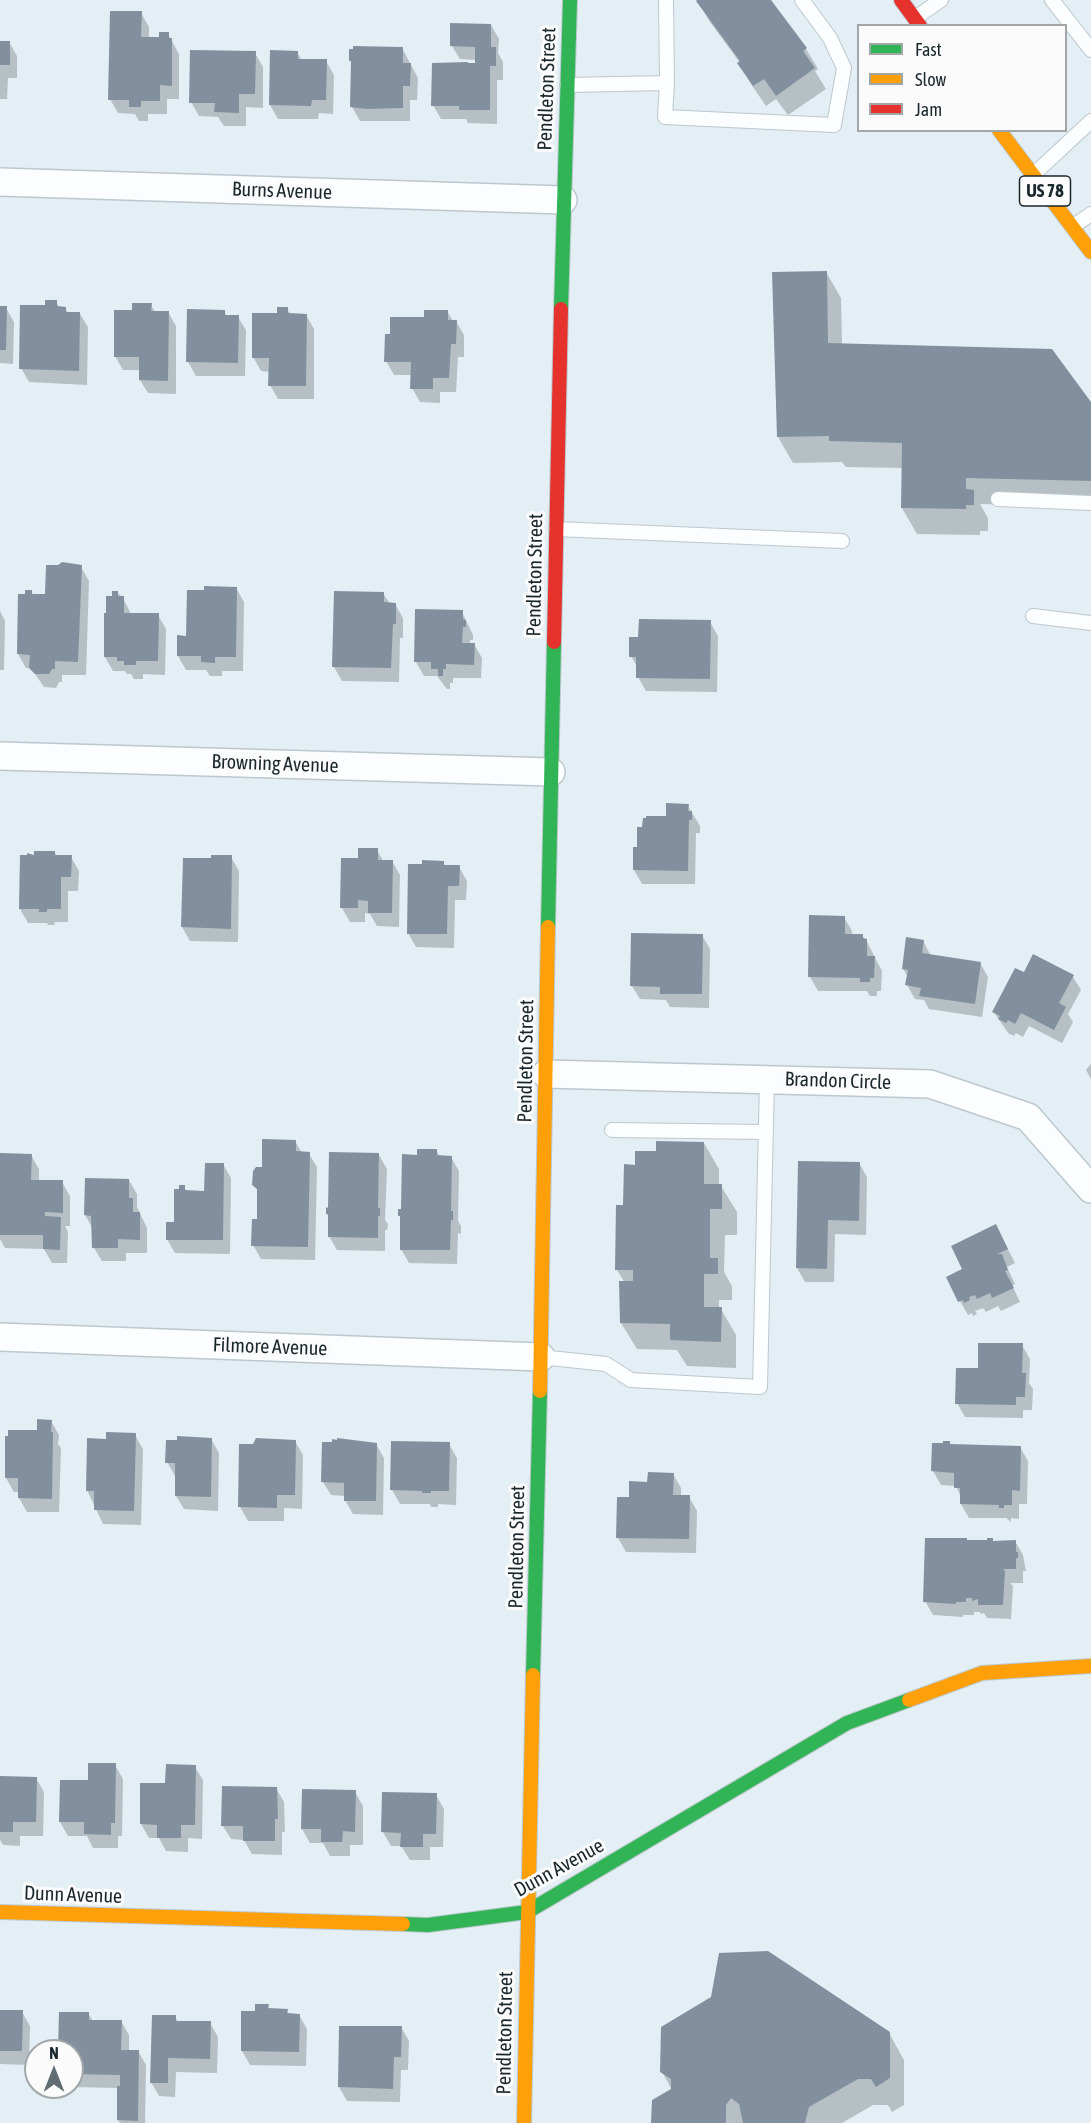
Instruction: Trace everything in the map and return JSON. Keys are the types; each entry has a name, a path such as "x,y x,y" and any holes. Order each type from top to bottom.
{"main road":[{"name":"Pendleton Street","path":"524,2123 526,1912 541,1357 563,200 570,0"},
{"path":"901,0 918,22"},
{"name":"US 78","path":"1001,132 1091,252"},
{"name":"Dunn Avenue","path":"0,1912 428,1925 526,1912 847,1723 982,1673 1091,1666"}],"street":[{"name":"Burns Avenue","path":"0,182 563,200"},
{"name":"Browning Avenue","path":"0,756 551,772"},
{"name":"Brandon Circle","path":"546,1074 930,1084 1028,1117 1091,1189"},
{"name":"Filmore Avenue","path":"0,1337 541,1357"}],"lane":[{"path":"666,0 665,117 834,125 844,68 830,38 802,0"},
{"path":"918,22 941,0"},
{"path":"1052,0 1091,50"},
{"path":"567,85 667,83"},
{"path":"1033,175 1091,121"},
{"path":"1072,227 1091,214"},
{"path":"998,499 1091,503"},
{"path":"556,529 842,541"},
{"path":"1033,616 1091,623"},
{"path":"541,1357 606,1364 631,1380 760,1387 767,1079"},
{"path":"612,1130 765,1132"}],"building":[{"path":"697,0 771,0 807,48 803,51 815,68 776,96 764,79 753,86 737,63 740,61"},
{"path":"110,11 142,11 141,37 159,37 159,32 169,32 169,38 172,38 172,86 160,85 160,101 141,101 141,107 129,107 129,100 108,100"},
{"path":"450,23 491,24 491,47 496,47 496,66 490,66 490,110 459,110 459,106 431,106 432,63 475,63 475,47 450,46"},
{"path":"0,41 10,41 10,65 0,65"},
{"path":"353,46 403,47 403,63 411,63 410,86 403,86 403,108 350,107 349,49 353,49"},
{"path":"190,50 256,51 255,94 239,94 239,113 214,112 215,103 189,103"},
{"path":"270,50 298,51 298,59 327,59 326,100 312,100 311,106 269,105"},
{"path":"827,271 828,343 1052,349 1091,402 1091,481 966,478 966,489 974,490 974,505 966,505 966,509 901,508 902,443 829,441 829,436 777,437 772,272"},
{"path":"45,300 57,300 57,306 66,307 66,312 80,312 79,371 19,369 20,305 45,305"},
{"path":"132,303 152,303 151,311 169,311 168,381 139,380 139,357 114,357 114,310 132,310"},
{"path":"0,306 7,306 6,350 0,350"},
{"path":"277,307 288,307 288,313 307,314 306,386 268,386 269,358 252,358 252,313 277,313"},
{"path":"187,309 225,310 225,315 239,315 238,363 186,362"},
{"path":"424,310 448,310 448,320 457,320 456,344 451,344 449,378 433,378 433,389 410,389 411,362 384,362 385,334 390,334 390,317 424,317"},
{"path":"62,562 82,565 78,662 55,661 55,669 52,669 49,674 35,674 29,668 30,655 17,654 18,594 25,594 25,590 32,590 32,594 45,594 46,565 58,565"},
{"path":"204,586 237,587 236,657 215,657 215,663 201,662 201,656 177,656 177,635 186,636 187,590 204,590"},
{"path":"112,591 118,591 118,596 124,596 124,613 159,613 158,661 136,661 136,665 124,665 124,661 117,661 117,657 104,657 106,596 112,596"},
{"path":"334,591 384,592 384,602 396,603 391,668 332,667"},
{"path":"415,609 463,610 466,627 463,627 462,643 475,643 474,665 446,664 443,676 438,676 438,669 431,669 431,662 414,662"},
{"path":"639,619 711,620 710,679 636,678 636,657 629,657 629,637 638,637"},
{"path":"666,803 689,804 688,811 692,811 692,820 689,820 688,871 633,870 633,847 637,847 637,827 642,827 643,818 646,816 666,816"},
{"path":"358,848 378,848 378,860 393,860 392,913 368,913 368,901 358,900 358,908 340,908 341,858 358,858"},
{"path":"34,851 55,851 55,855 72,855 71,877 61,877 61,909 47,909 47,912 39,912 39,909 19,909 20,855 27,855 27,853 34,855"},
{"path":"211,855 232,855 231,929 181,927 183,858 211,858"},
{"path":"422,860 444,861 444,865 460,865 459,886 448,886 447,934 407,934 408,864 422,864"},
{"path":"809,915 845,916 845,934 863,934 863,938 867,939 867,956 875,956 874,978 870,978 870,982 860,982 860,978 808,977"},
{"path":"631,933 703,934 702,994 660,994 660,987 630,986"},
{"path":"906,937 924,940 922,953 981,962 975,1004 919,996 921,988 905,985 908,970 902,969"},
{"path":"1033,954 1074,975 1059,1003 1066,1007 1054,1030 1021,1013 1015,1024 1008,1020 1006,1023 998,1019 1000,1016 992,1012 1015,968 1024,972"},
{"path":"262,1139 296,1140 296,1151 310,1152 308,1247 251,1246 252,1219 257,1219 257,1189 252,1185 253,1171 256,1167 262,1167"},
{"path":"656,1141 704,1142 704,1184 722,1184 722,1209 710,1209 710,1258 718,1258 718,1274 704,1274 704,1307 722,1307 721,1342 670,1340 670,1324 620,1323 619,1281 633,1281 633,1270 615,1270 616,1205 623,1205 624,1164 635,1165 635,1151 656,1151"},
{"path":"417,1149 437,1149 437,1155 452,1156 451,1211 453,1211 453,1220 451,1220 450,1250 400,1250 398,1209 401,1209 402,1154 417,1155"},
{"path":"329,1152 379,1153 378,1238 328,1237 326,1207 328,1208"},
{"path":"0,1153 32,1154 31,1180 63,1180 63,1213 45,1212 45,1216 61,1217 60,1250 43,1249 43,1235 0,1235"},
{"path":"798,1161 860,1162 859,1221 828,1220 827,1269 796,1268"},
{"path":"205,1163 224,1163 223,1240 166,1240 166,1222 174,1222 174,1189 179,1189 179,1185 185,1185 185,1190 204,1191"},
{"path":"85,1178 129,1179 129,1198 133,1198 133,1212 140,1212 140,1240 118,1239 118,1248 92,1248 91,1216 84,1215"},
{"path":"996,1224 1008,1249 997,1254 1002,1254 1008,1270 1005,1271 1014,1288 992,1298 990,1293 977,1299 975,1295 969,1297 970,1300 964,1303 963,1300 958,1302 946,1277 962,1269 951,1246"},
{"path":"978,1343 1023,1343 1022,1373 1026,1373 1025,1397 1016,1397 1016,1405 955,1404 956,1368 978,1368"},
{"path":"37,1419 52,1420 52,1499 18,1498 18,1478 5,1478 5,1436 8,1436 8,1430 37,1430"},
{"path":"106,1432 136,1433 134,1511 94,1510 94,1491 86,1491 87,1438 106,1439"},
{"path":"177,1436 212,1438 211,1497 175,1496 175,1463 165,1463 166,1440 177,1440"},
{"path":"256,1438 296,1440 295,1495 277,1495 277,1508 238,1507 239,1444 253,1444"},
{"path":"337,1438 377,1443 376,1501 344,1501 344,1483 321,1482 322,1442 332,1442 332,1439 337,1440"},
{"path":"391,1441 450,1442 449,1491 422,1493 422,1491 390,1490"},
{"path":"943,1441 950,1441 950,1444 1021,1446 1020,1491 1012,1490 1012,1505 999,1508 999,1505 960,1504 960,1488 954,1488 954,1473 931,1471 932,1443 943,1443"},
{"path":"648,1472 674,1473 673,1495 690,1495 689,1539 616,1538 617,1497 629,1497 629,1481 647,1482"},
{"path":"925,1538 1016,1540 1018,1558 1016,1558 1016,1569 1003,1569 1005,1571 1003,1605 978,1605 978,1599 972,1601 972,1598 966,1598 966,1602 956,1602 956,1604 923,1602"},
{"path":"88,1763 116,1763 115,1823 111,1823 111,1835 84,1834 84,1822 59,1822 60,1780 88,1780"},
{"path":"166,1764 196,1765 195,1825 181,1825 181,1838 157,1838 157,1825 140,1824 140,1783 165,1783"},
{"path":"0,1776 37,1777 36,1822 13,1822 13,1832 0,1832"},
{"path":"222,1786 277,1787 278,1819 275,1819 275,1841 243,1841 243,1826 221,1826"},
{"path":"302,1789 356,1790 355,1832 343,1831 342,1842 321,1842 321,1829 301,1829"},
{"path":"382,1792 437,1793 436,1834 423,1834 423,1847 400,1847 401,1833 381,1832"},
{"path":"768,1951 890,2032 890,2078 876,2087 871,2079 858,2079 809,2107 805,2123 743,2123 739,2104 731,2098 726,2105 726,2123 651,2123 652,2100 671,2089 671,2079 660,2072 661,2027 711,1997 719,1953"},
{"path":"255,2004 269,2004 268,2008 288,2009 287,2013 300,2014 299,2052 241,2051 241,2011 255,2011"},
{"path":"0,2010 23,2010 22,2051 0,2051"},
{"path":"59,2012 89,2012 89,2020 122,2020 121,2050 139,2050 138,2121 117,2120 117,2086 120,2086 120,2075 84,2074 84,2039 58,2039"},
{"path":"152,2015 176,2015 176,2021 211,2021 210,2059 168,2058 168,2083 150,2083"},
{"path":"339,2026 402,2026 401,2057 394,2057 393,2089 338,2087"}],"traffic: fast":[{"path":"561,309 570,0"},
{"path":"548,927 554,642"},
{"path":"533,1675 540,1391"},
{"path":"403,1924 428,1925 527,1912 847,1723 909,1700"}],"traffic: slow":[{"path":"1001,132 1091,252"},
{"path":"540,1391 548,927"},
{"path":"909,1700 982,1673 1091,1666"},
{"path":"524,2123 533,1675"},
{"path":"0,1912 403,1924"}],"traffic: jam":[{"path":"901,0 919,24"},
{"path":"554,642 561,309"}]}
